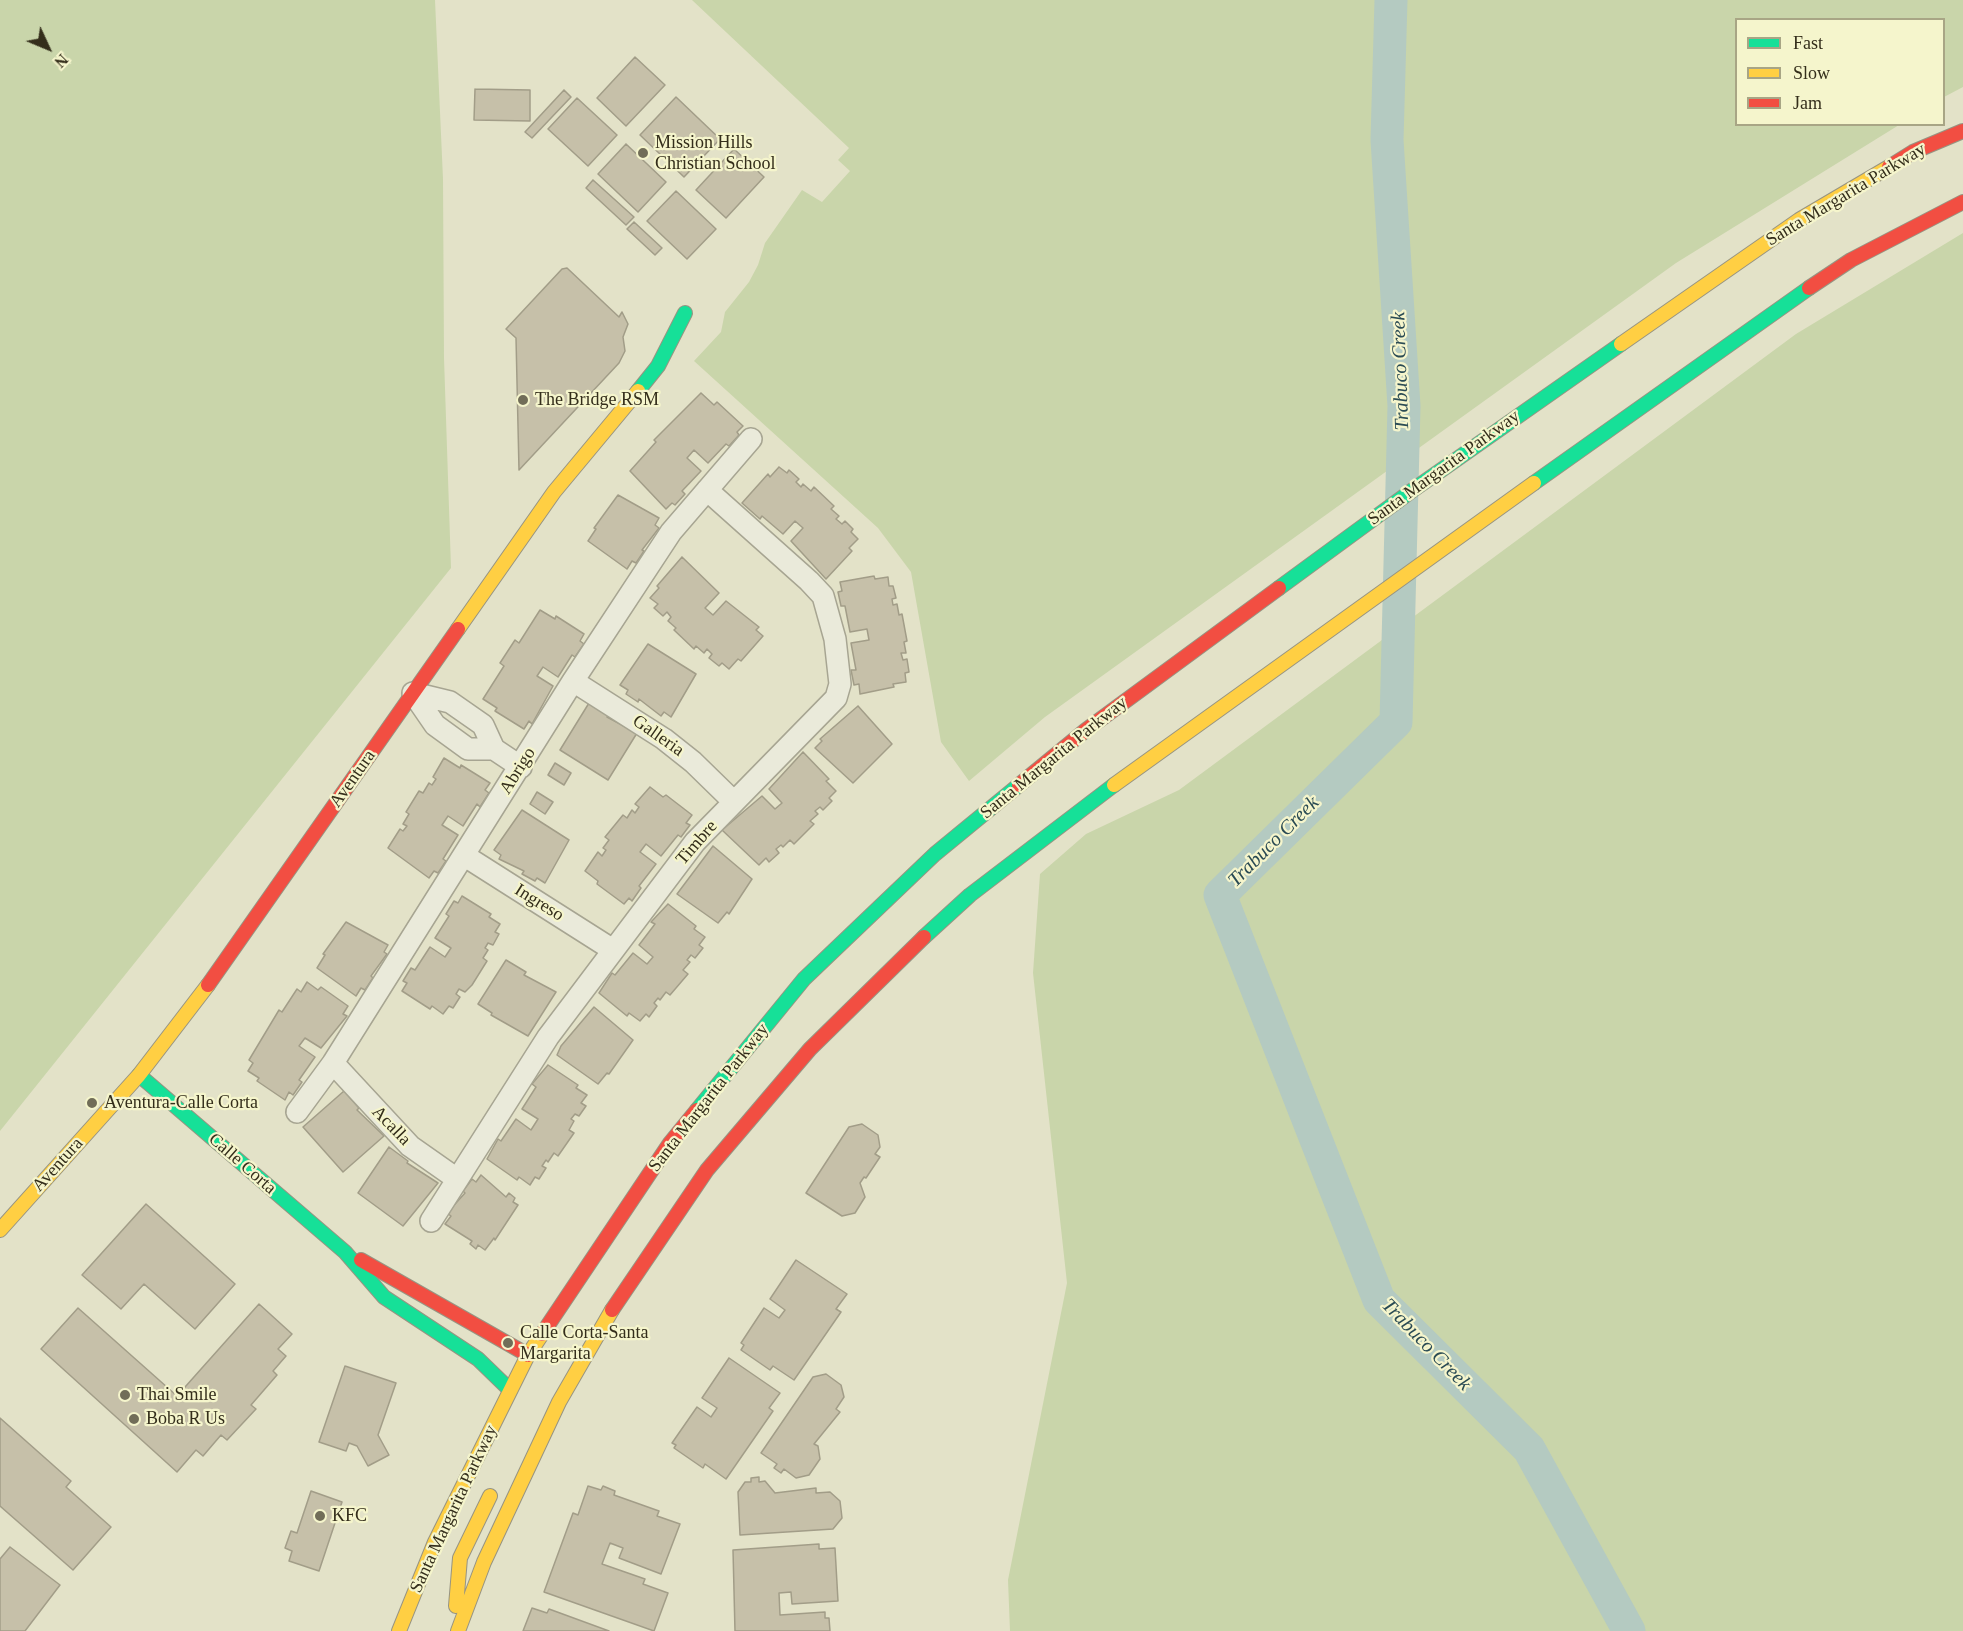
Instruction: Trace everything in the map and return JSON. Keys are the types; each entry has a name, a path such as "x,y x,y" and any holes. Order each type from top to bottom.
{"main road":[{"name":"Santa Margarita Parkway","path":"399,1631 435,1542 528,1355 670,1143 804,979 935,854 1086,730 1410,492 1798,220 1913,152 1963,131"},
{"path":"458,1631 484,1562 559,1402 627,1285 707,1170 810,1049 916,944 970,895 1125,777 1710,356 1851,260 1963,202"},
{"name":"Aventura","path":"0,1230 139,1075 245,934 554,492 658,366 685,313"},
{"name":"Calle Corta","path":"139,1075 345,1252 384,1297 477,1359 510,1390"},
{"name":"Calle Corta","path":"345,1252 420,1292 528,1355"},
{"path":"528,1355 532,1378"},
{"path":"453,1631 460,1558 496,1483"}],"street":[{"name":"Abrigo","path":"297,1112 333,1064 573,681 671,532 752,439"},
{"name":"Timbre","path":"431,1221 548,1036 695,842 826,711 836,698 840,684 835,639 823,596 707,490"},
{"name":"Galleria","path":"573,681 664,739 693,762 734,802"},
{"path":"413,693 435,725 468,749 494,749"},
{"path":"413,693 450,702 475,719 483,725 494,749 521,767"},
{"name":"Ingreso","path":"465,856 613,950"},
{"name":"Acalla","path":"333,1064 410,1146 457,1179"}],"green space":[{"path":"0,0 435,0 443,179 444,358 451,568 0,1131"},
{"path":"692,0 1963,0 1963,87 1945,96 1945,18 1735,18 1735,126 1897,126 1676,263 1045,717 969,781 941,742 911,572 878,528 694,361 721,332 725,312 749,282 758,265 765,243 802,190 822,202 850,171 838,160 849,148"},
{"path":"1963,233 1963,1631 1010,1631 1008,1580 1067,1283 1033,973 1040,874 1086,834 1179,790 1796,334"}],"building":[{"path":"635,57 665,85 626,126 597,98"},
{"path":"475,89 530,90 530,121 474,120"},
{"path":"564,90 571,97 532,138 525,132"},
{"path":"676,97 720,139 684,177 640,135"},
{"path":"577,98 617,135 588,166 548,129"},
{"path":"626,144 666,182 638,212 598,174"},
{"path":"734,149 764,177 726,218 696,190"},
{"path":"593,180 634,217 626,225 586,188"},
{"path":"676,191 716,229 687,259 647,221"},
{"path":"634,222 662,248 655,255 627,229"},
{"path":"567,268 619,317 622,312 628,324 623,337 625,351 619,363 519,470 516,338 506,329 562,269"},
{"path":"701,393 714,405 717,402 743,426 737,432 739,435 729,446 726,444 708,463 694,450 687,458 701,471 682,491 685,494 675,505 672,503 666,509 630,471 656,442 654,440"},
{"path":"779,467 787,473 789,470 799,479 796,482 801,487 803,484 811,491 814,487 834,506 831,509 839,516 836,519 842,524 845,521 853,529 851,532 858,539 849,548 852,551 826,579 791,541 803,528 795,521 783,534 762,516 760,519 742,503 768,474 770,477"},
{"path":"618,495 659,518 655,525 659,528 642,550 644,551 636,563 632,561 627,569 588,541 596,529 594,528"},
{"path":"682,557 719,593 705,608 713,615 726,601 759,627 756,630 763,636 741,661 738,659 729,669 722,663 719,666 709,658 712,654 707,649 704,653 696,646 694,649 674,630 676,628 668,621 671,617 667,612 663,616 654,608 658,604 650,598 659,588 657,586"},
{"path":"874,576 875,579 888,577 889,586 893,586 896,598 892,599 893,605 897,604 899,615 902,614 907,641 904,642 906,653 901,653 903,660 907,659 909,672 905,673 906,682 893,684 894,687 860,694 859,684 854,685 851,670 856,670 851,643 869,640 867,629 850,632 845,606 841,606 838,592 842,591 840,582"},
{"path":"540,610 555,619 556,616 584,634 580,641 584,644 575,657 572,655 558,677 543,667 537,676 553,686 532,724 529,721 524,729 495,711 497,708 483,699 504,666 500,663 515,640 519,643"},
{"path":"648,644 696,674 671,717 664,712 661,716 639,699 638,702 626,694 628,690 620,685"},
{"path":"589,703 608,715 607,717 637,733 608,780 560,750"},
{"path":"858,706 892,744 853,783 815,748 822,741 820,739"},
{"path":"803,752 829,779 826,781 836,791 829,798 832,801 823,810 820,807 815,811 818,814 810,821 814,824 794,844 790,840 783,847 781,845 776,849 779,853 769,862 766,858 759,865 722,830 762,796 775,809 782,803 769,789"},
{"path":"444,758 460,768 461,765 490,783 485,790 489,793 480,807 477,804 463,826 448,816 442,825 458,835 443,859 446,861 438,873 434,871 429,878 388,848 400,829 403,831 407,826 403,824 409,814 406,812 419,791 423,793 429,783 432,785 436,779 433,777"},
{"path":"555,763 571,773 564,785 548,775"},
{"path":"650,787 663,797 666,795 692,815 686,823 690,825 681,837 678,835 661,856 646,844 640,852 656,864 639,886 641,888 632,901 629,898 624,904 597,884 598,881 585,871 598,852 602,856 606,850 603,848 609,840 605,837 623,815 627,818 632,810 635,813 639,807 635,804"},
{"path":"537,792 553,802 545,814 530,804"},
{"path":"522,810 569,840 545,883 522,874 524,871 499,859 501,855 494,850"},
{"path":"713,846 752,879 729,914 727,912 718,923 677,894"},
{"path":"462,896 491,914 489,917 500,924 495,932 499,934 493,945 488,943 485,948 488,950 483,958 487,961 472,985 465,992 459,989 456,994 460,997 453,1008 449,1006 443,1014 432,1006 430,1009 402,991 407,983 403,981 411,968 415,970 430,947 445,957 451,948 435,938 449,916 446,914 454,901 458,903"},
{"path":"668,904 696,926 694,929 705,937 699,945 703,948 695,958 691,955 687,960 690,962 683,970 688,974 670,995 666,992 660,1000 658,998 654,1003 657,1006 649,1017 646,1014 640,1021 629,1013 627,1016 599,993 612,973 615,975 633,953 647,964 653,957 639,945 655,924 651,922"},
{"path":"346,922 388,945 384,952 387,954 371,976 373,978 365,990 361,988 356,996 317,968 325,955 323,954"},
{"path":"506,960 526,972 524,975 556,992 528,1036 491,1015 492,1013 478,1004"},
{"path":"307,982 318,990 321,987 348,1006 343,1014 347,1016 321,1048 305,1038 299,1046 315,1057 299,1080 302,1082 293,1095 289,1092 285,1100 257,1081 259,1078 248,1071 253,1063 249,1060 279,1010 282,1012 297,989 301,992"},
{"path":"594,1007 633,1040 609,1074 607,1073 598,1084 557,1055 561,1046"},
{"path":"548,1065 578,1085 576,1088 587,1095 581,1103 586,1106 579,1116 575,1114 571,1119 574,1121 569,1130 574,1133 558,1156 554,1153 548,1162 546,1160 542,1166 546,1168 539,1179 535,1177 530,1185 519,1177 517,1180 487,1159 498,1139 501,1141 516,1119 531,1130 538,1119 522,1109 536,1087 532,1084"},
{"path":"344,1091 359,1108 357,1110 384,1136 343,1172 303,1127"},
{"path":"862,1124 878,1135 880,1147 875,1154 880,1157 860,1183 865,1197 855,1213 842,1216 806,1193 849,1127"},
{"path":"389,1147 408,1161 407,1163 438,1183 403,1226 358,1193"},
{"path":"481,1175 506,1197 509,1193 515,1198 513,1202 518,1205 495,1240 494,1238 485,1250 478,1245 476,1249 470,1244 472,1241 445,1224 451,1216 447,1213 465,1193 463,1191 472,1179 476,1182"},
{"path":"146,1204 235,1284 195,1329 144,1284 121,1309 82,1275"},
{"path":"796,1260 847,1294 836,1309 841,1312 794,1380 773,1366 770,1370 741,1350 744,1345 741,1343 764,1308 779,1318 785,1310 770,1299"},
{"path":"259,1304 292,1334 278,1349 286,1356 273,1371 277,1375 251,1405 256,1409 227,1440 221,1435 203,1456 196,1450 177,1472 41,1349 78,1308 177,1396"},
{"path":"729,1358 780,1393 769,1408 773,1411 726,1479 705,1464 703,1468 674,1448 676,1445 672,1443 697,1407 711,1417 717,1408 702,1398"},
{"path":"345,1366 396,1383 378,1435 389,1455 368,1466 357,1446 349,1443 346,1451 319,1442"},
{"path":"826,1374 841,1385 844,1397 836,1409 840,1412 814,1444 818,1446 820,1459 809,1475 796,1478 784,1469 781,1473 774,1468 777,1464 761,1453 813,1377"},
{"path":"0,1418 71,1481 66,1487 111,1527 73,1570 0,1506"},
{"path":"759,1477 759,1482 765,1481 775,1493 816,1488 816,1493 830,1492 840,1501 842,1518 833,1529 740,1535 738,1492 745,1482 751,1482 751,1478"},
{"path":"588,1486 601,1490 603,1486 615,1491 614,1495 659,1511 657,1516 680,1524 661,1574 619,1558 623,1548 610,1543 602,1564 645,1579 643,1584 668,1593 654,1631 544,1592 573,1513 578,1515"},
{"name":"KFC","path":"311,1491 342,1502 319,1571 289,1561 292,1551 285,1548 291,1531 297,1533"},
{"path":"819,1544 819,1549 835,1548 838,1601 792,1604 791,1592 779,1593 780,1615 825,1612 825,1618 829,1618 830,1631 735,1631 733,1550"},
{"path":"10,1547 60,1585 25,1631 0,1631 0,1559"},
{"path":"532,1608 547,1613 549,1609 609,1631 523,1631"}],"waterway":[{"name":"Trabuco Creek","path":"1391,0 1387,140 1404,406 1396,722 1220,895 1379,1300 1529,1449 1629,1631"}],"traffic: fast":[{"path":"1534,483 1809,288"},
{"path":"638,391 658,366 685,313"},
{"path":"1279,588 1410,492 1621,344"},
{"path":"697,1110 804,979 935,854 1019,785"},
{"path":"924,937 970,895 1114,785"},
{"path":"139,1075 345,1252 384,1297 478,1359 510,1390"}],"traffic: slow":[{"path":"1621,344 1799,220 1889,167"},
{"path":"458,629 554,492 638,391"},
{"path":"1114,785 1534,483"},
{"path":"0,1230 139,1075 208,985"},
{"path":"458,1631 484,1562 559,1402 612,1310"},
{"path":"399,1631 435,1542 528,1355 542,1334"},
{"path":"456,1606 460,1558 490,1496"}],"traffic: jam":[{"path":"1889,167 1913,152 1963,131"},
{"path":"1809,288 1851,260 1963,202"},
{"path":"1019,785 1086,730 1279,588"},
{"path":"208,985 458,629"},
{"path":"612,1310 707,1170 810,1049 924,937"},
{"path":"542,1334 670,1143 697,1110"},
{"path":"361,1260 528,1355"}],"place":[{"name":"Mission Hills Christian School","path":"643,153"},
{"name":"The Bridge RSM","path":"523,400"},
{"name":"Aventura-Calle Corta","path":"92,1103"},
{"name":"Calle Corta-Santa Margarita","path":"508,1343"},
{"name":"Thai Smile","path":"125,1395"},
{"name":"Boba R Us","path":"134,1419"},
{"name":"KFC","path":"320,1516"}]}
